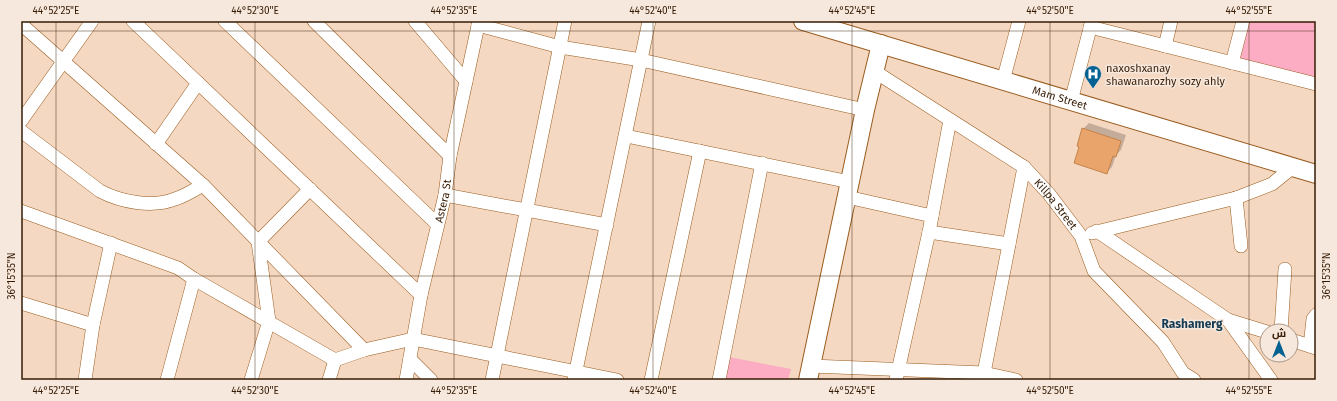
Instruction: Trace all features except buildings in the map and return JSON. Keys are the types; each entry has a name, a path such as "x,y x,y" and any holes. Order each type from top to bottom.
{"street":[{"path":"21,121 92,21"},
{"path":"133,21 421,295"},
{"path":"225,21 437,224"},
{"path":"314,21 450,156"},
{"path":"414,21 466,81"},
{"path":"492,380 565,21"},
{"path":"575,375 626,136 648,21"},
{"name":"Mam Street","path":"803,21 1316,174"},
{"path":"1003,81 1019,21"},
{"path":"1165,46 1171,21"},
{"path":"1232,63 1243,21"},
{"path":"478,23 560,47 641,60 864,110"},
{"name":"Astera St","path":"406,380 421,295 445,195 450,156 478,23"},
{"path":"1071,101 1091,24 1165,46 1316,84"},
{"path":"21,25 202,185 364,350"},
{"path":"881,44 864,110 809,373 950,376 984,372 1016,380"},
{"name":"Killpa Street","path":"874,71 1024,167 1049,194 1081,236 1094,271 1163,342 1183,372 1194,380"},
{"path":"156,144 198,83"},
{"path":"898,375 929,232 950,120"},
{"path":"21,131 100,191 117,198 136,202 164,202 175,200 202,185"},
{"path":"626,136 762,163 932,216"},
{"path":"651,380 700,151"},
{"path":"719,380 762,163"},
{"path":"984,372 1024,167"},
{"path":"1081,236 1236,198 1272,184 1293,167"},
{"path":"258,242 310,189"},
{"path":"445,195 607,225"},
{"path":"1236,198 1240,246"},
{"path":"21,211 178,268 194,279 335,360 364,350 413,339 497,355 575,375 617,380"},
{"path":"1097,231 1228,320 1259,330"},
{"path":"929,232 1009,244"},
{"path":"250,380 268,322 258,242"},
{"path":"85,380 93,325 111,243"},
{"path":"1282,323 1285,269"},
{"path":"167,380 194,279"},
{"path":"21,303 93,325"},
{"path":"1299,343 1313,347 1313,319 1316,314"},
{"path":"1228,320 1271,380"},
{"path":"410,359 431,380"},
{"path":"329,380 335,360"}],"shaded area":[{"path":"1247,21 1316,21 1316,80 1237,60"},
{"path":"729,357 791,369 788,380 724,380"}],"place":[{"name":"naxoshxanay shawanarozhy sozy ahly","path":"1093,89"}],"district":[{"name":"Rashamerg","path":"1192,324"}]}
